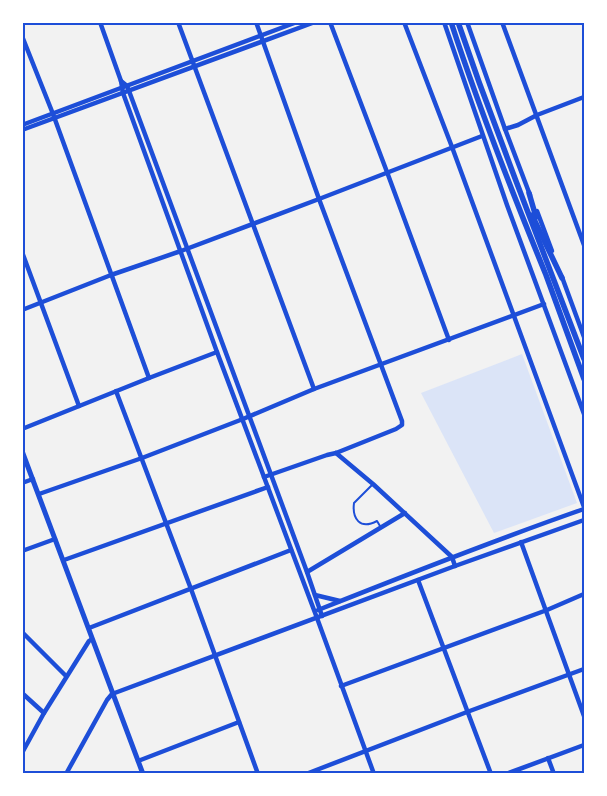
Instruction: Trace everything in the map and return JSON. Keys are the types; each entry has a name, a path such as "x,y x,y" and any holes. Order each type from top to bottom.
{"main road":[{"path":"450,22 584,379"},
{"path":"458,22 516,182 584,359"},
{"path":"516,182 562,278"},
{"path":"529,193 552,275"}],"street":[{"path":"100,22 308,572 315,595 317,611"},
{"path":"178,22 314,389"},
{"path":"256,22 319,199 402,421 402,426 396,429 336,453 264,477"},
{"path":"125,90 297,22"},
{"path":"22,125 194,67 315,22"},
{"path":"330,22 449,340"},
{"path":"317,611 452,557 584,508 452,147 404,22"},
{"path":"444,22 482,136 584,414"},
{"path":"467,22 505,129 584,337"},
{"path":"502,22 584,245"},
{"path":"22,36 149,378"},
{"path":"125,90 217,352 291,550 317,611 341,686 374,774"},
{"path":"505,129 584,97"},
{"path":"22,130 53,116"},
{"path":"22,310 482,136"},
{"path":"507,205 516,202"},
{"path":"22,252 79,406"},
{"path":"39,494 142,458 314,389 544,304"},
{"path":"22,429 217,352"},
{"path":"116,391 258,774"},
{"path":"22,451 143,774"},
{"path":"336,453 373,484 452,557 455,566"},
{"path":"22,483 33,479"},
{"path":"64,560 268,486"},
{"path":"308,572 404,513"},
{"path":"66,774 112,694 584,520"},
{"path":"22,551 55,539"},
{"path":"521,542 584,716"},
{"path":"89,628 291,550"},
{"path":"418,580 491,774"},
{"path":"341,686 547,610 584,594"},
{"path":"315,595 340,601"},
{"path":"22,632 66,676"},
{"path":"22,753 66,676 92,639"},
{"path":"306,774 584,669"},
{"path":"22,693 44,713"},
{"path":"138,760 239,722"},
{"path":"506,774 584,745"},
{"path":"548,758 554,774"}],"lane":[{"path":"373,484 354,503 353,511 359,522 372,524 377,521 381,528"}],"shaded area":[{"path":"522,354 577,503 494,533 421,393"}]}
